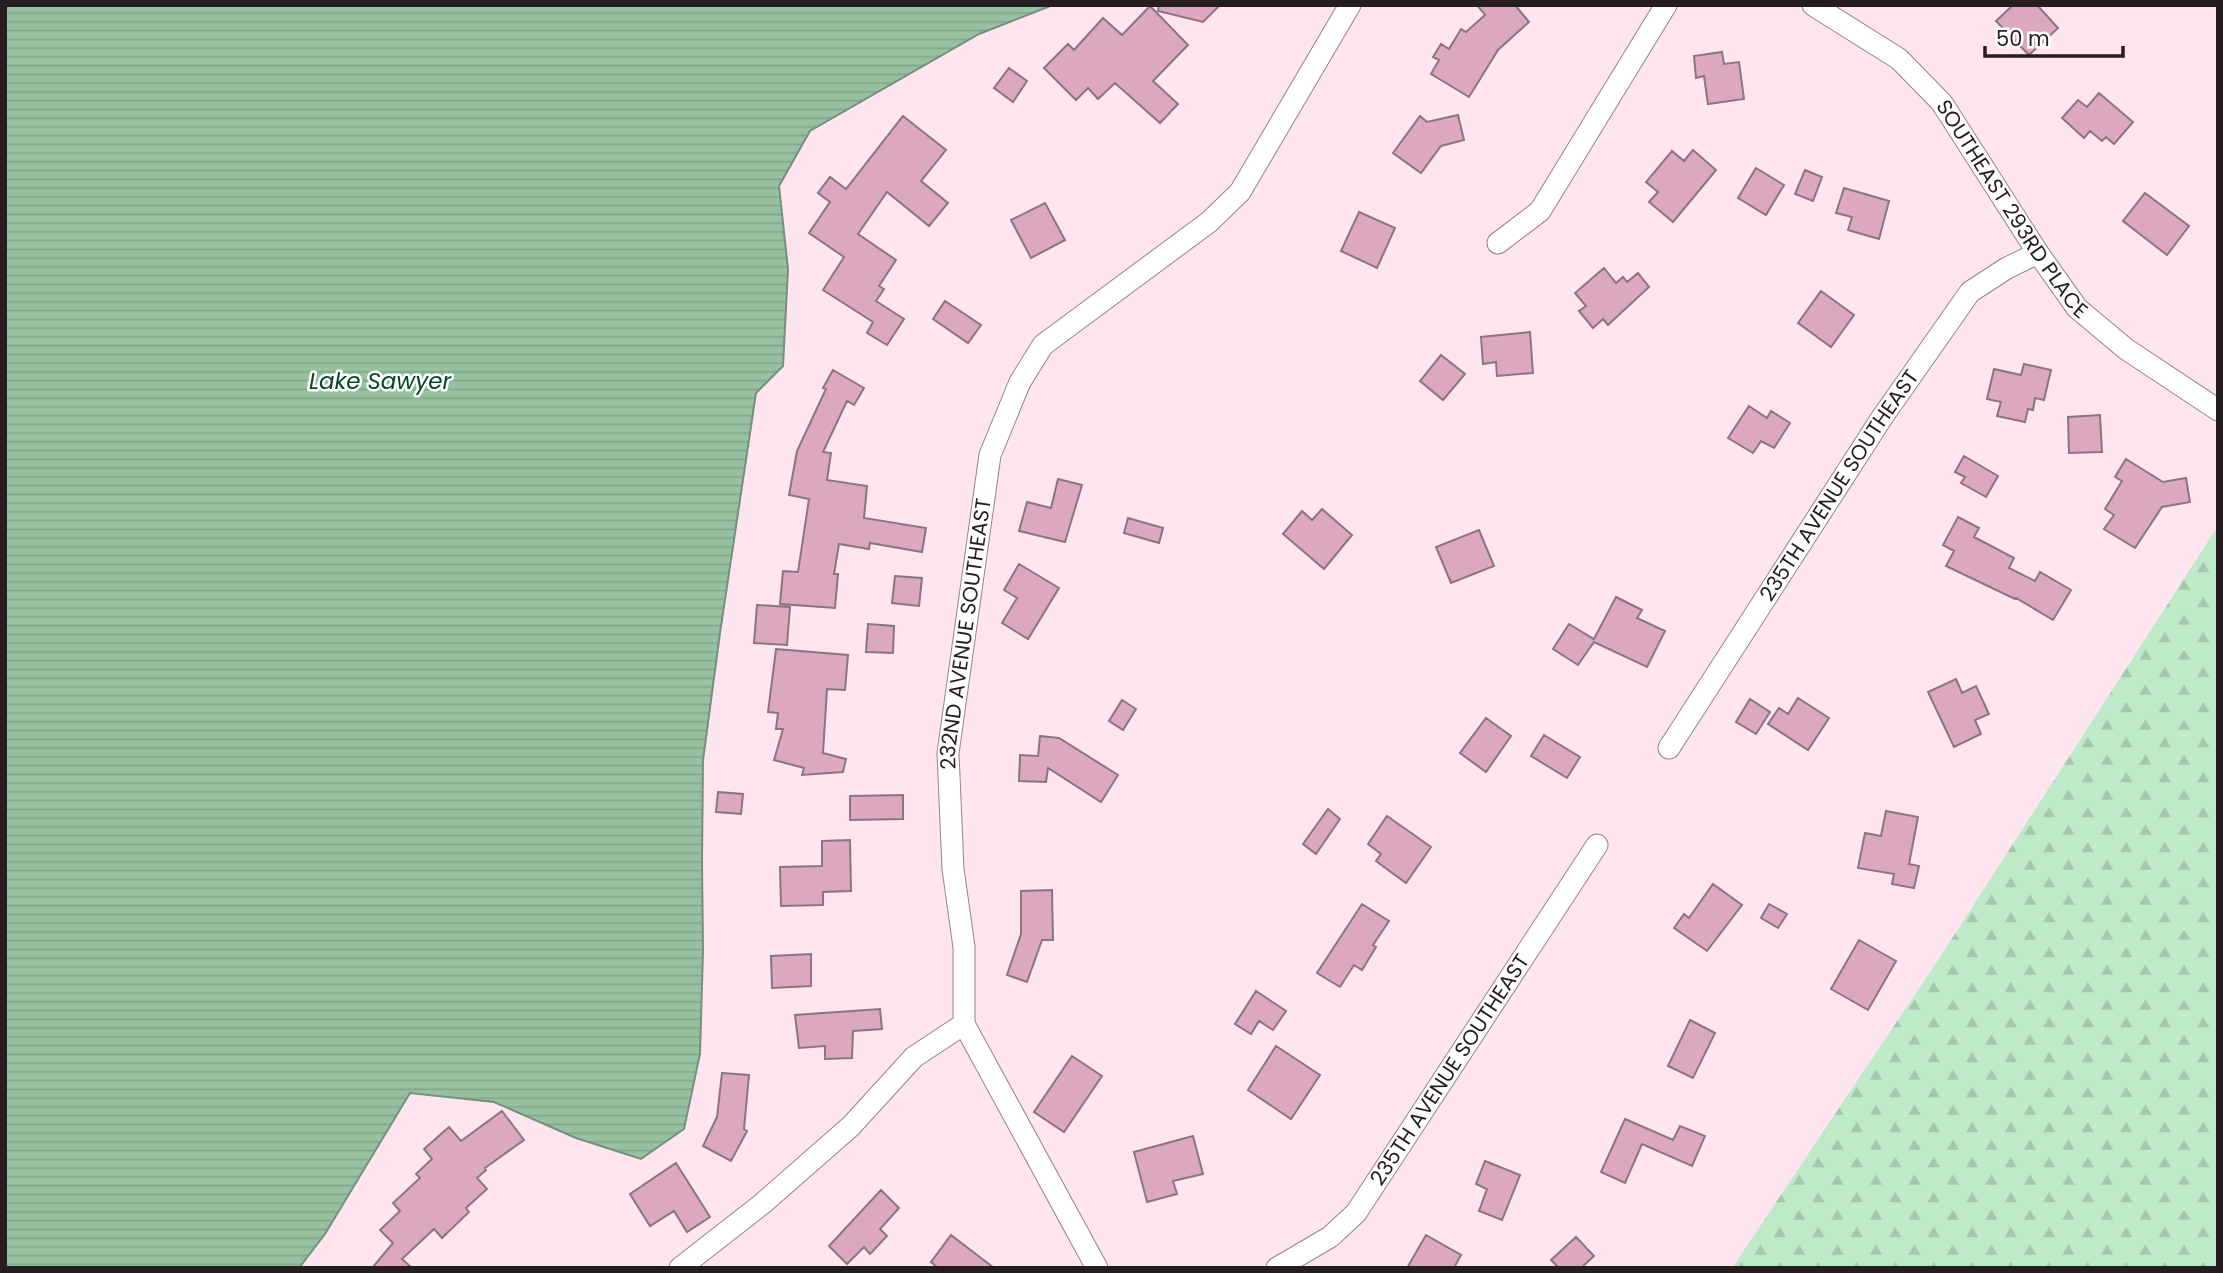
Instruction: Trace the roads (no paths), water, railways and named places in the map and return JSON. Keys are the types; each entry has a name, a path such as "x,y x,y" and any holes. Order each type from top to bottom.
{"street":[{"name":"232ND AVENUE SOUTHEAST","path":"964,1024 964,947 953,869 948,753 990,455 1001,424 1020,383 1043,345 1209,222 1240,192 1350,5"},
{"path":"1499,243 1540,211 1666,5"},
{"name":"SOUTHEAST 293RD PLACE","path":"1813,5 1899,59 1942,103 2038,253 2077,307 2126,349 2218,410"},
{"name":"235TH AVENUE SOUTHEAST","path":"1669,748 1881,418 1970,292 2007,268 2038,253"},
{"name":"235TH AVENUE SOUTHEAST","path":"1277,1268 1330,1237 1356,1213 1597,845"},
{"path":"680,1268 762,1204 852,1126 914,1057 964,1024 1097,1268"}],"water":[{"name":"Lake Sawyer","path":"5,5 1053,5 979,34 810,131 779,186 788,269 783,366 756,393 703,760 700,1054 684,1129 641,1159 576,1138 494,1102 410,1093 325,1234 299,1268 5,1268"}]}
